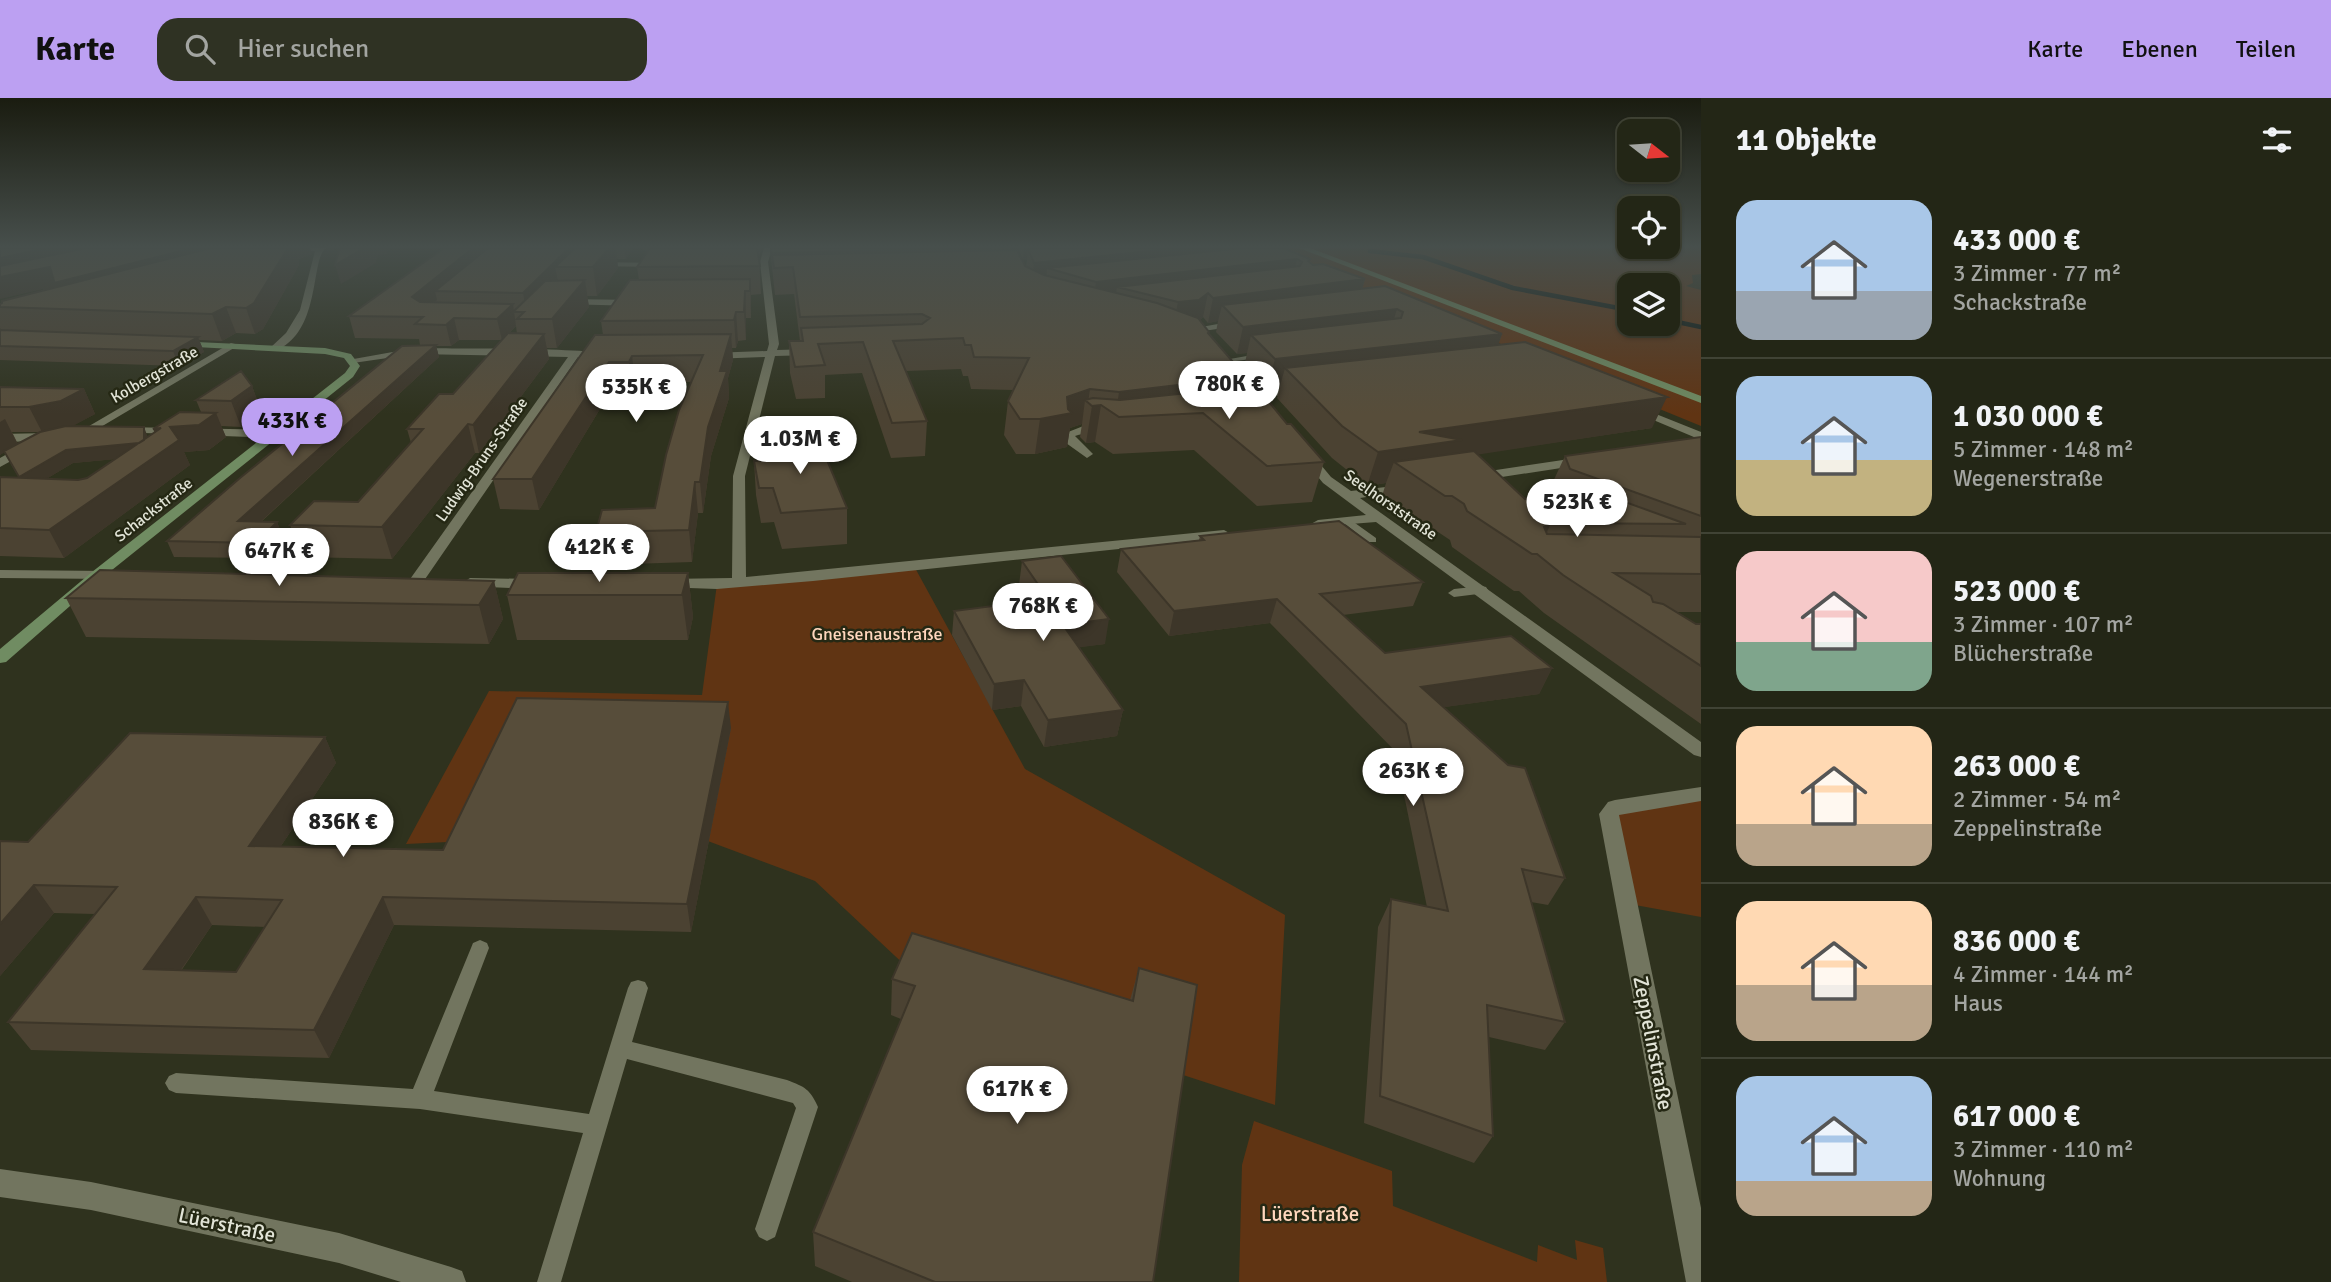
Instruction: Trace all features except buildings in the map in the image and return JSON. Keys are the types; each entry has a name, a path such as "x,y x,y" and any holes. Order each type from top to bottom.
{"street":[{"path":"275,348 288,340 301,319 306,303"},
{"path":"739,582 739,476 754,411 774,345 769,303"},
{"path":"1447,303 1701,400"},
{"path":"1202,345 1171,332 1255,322"},
{"path":"160,343 324,351 353,360 415,351 502,349 615,355"},
{"name":"Kolbergstraße","path":"78,431 234,345"},
{"path":"705,356 821,351"},
{"name":"Ludwig-Bruns-Straße","path":"416,582 489,481 575,354"},
{"name":"Schackstraße","path":"0,658 97,575 349,375 355,366 353,360"},
{"path":"1257,395 1311,389"},
{"path":"1630,407 1701,436"},
{"path":"1087,454 1070,440 1069,434 1086,428 1114,431"},
{"path":"0,438 42,439 78,431 276,434"},
{"path":"0,463 42,439"},
{"name":"Seelhorststraße","path":"1295,442 1327,480 1701,751"},
{"path":"1495,487 1464,478 1592,459"},
{"path":"1350,495 1417,485"},
{"path":"1307,525 1381,517"},
{"path":"650,584 739,582 1240,532"},
{"path":"0,574 129,576"},
{"path":"457,583 555,584"},
{"name":"Zeppelinstraße","path":"1701,794 1615,807 1609,814 1624,903 1701,1282"},
{"name":"Lüerstraße","path":"0,1184 91,1196 339,1248 450,1282"}],"lane":[{"path":"1227,361 1268,355"},
{"path":"1348,521 1372,540"},
{"path":"1454,593 1482,590"},
{"path":"420,1099 480,948"},
{"path":"548,1282 638,988"},
{"path":"620,1048 787,1090 801,1096 807,1107 767,1229"},
{"path":"176,1083 420,1099 597,1125"}],"green space":[{"path":"1398,303 1617,303 1617,336 1680,336 1680,303 1701,303 1701,426"},
{"name":"Gneisenaustraße","path":"914,566 1025,769 1285,915 1275,1105 1177,1073 910,970 815,881 681,831 406,844 489,691 702,695 717,584"},
{"path":"1701,794 1701,917 1624,903 1615,807"},
{"name":"Lüerstraße","path":"1254,1121 1392,1171 1393,1206 1537,1262 1538,1245 1577,1260 1575,1240 1603,1248 1607,1282 1239,1282 1242,1165"}],"waterway":[{"path":"1593,303 1617,308"},
{"path":"1680,323 1701,327"}]}
